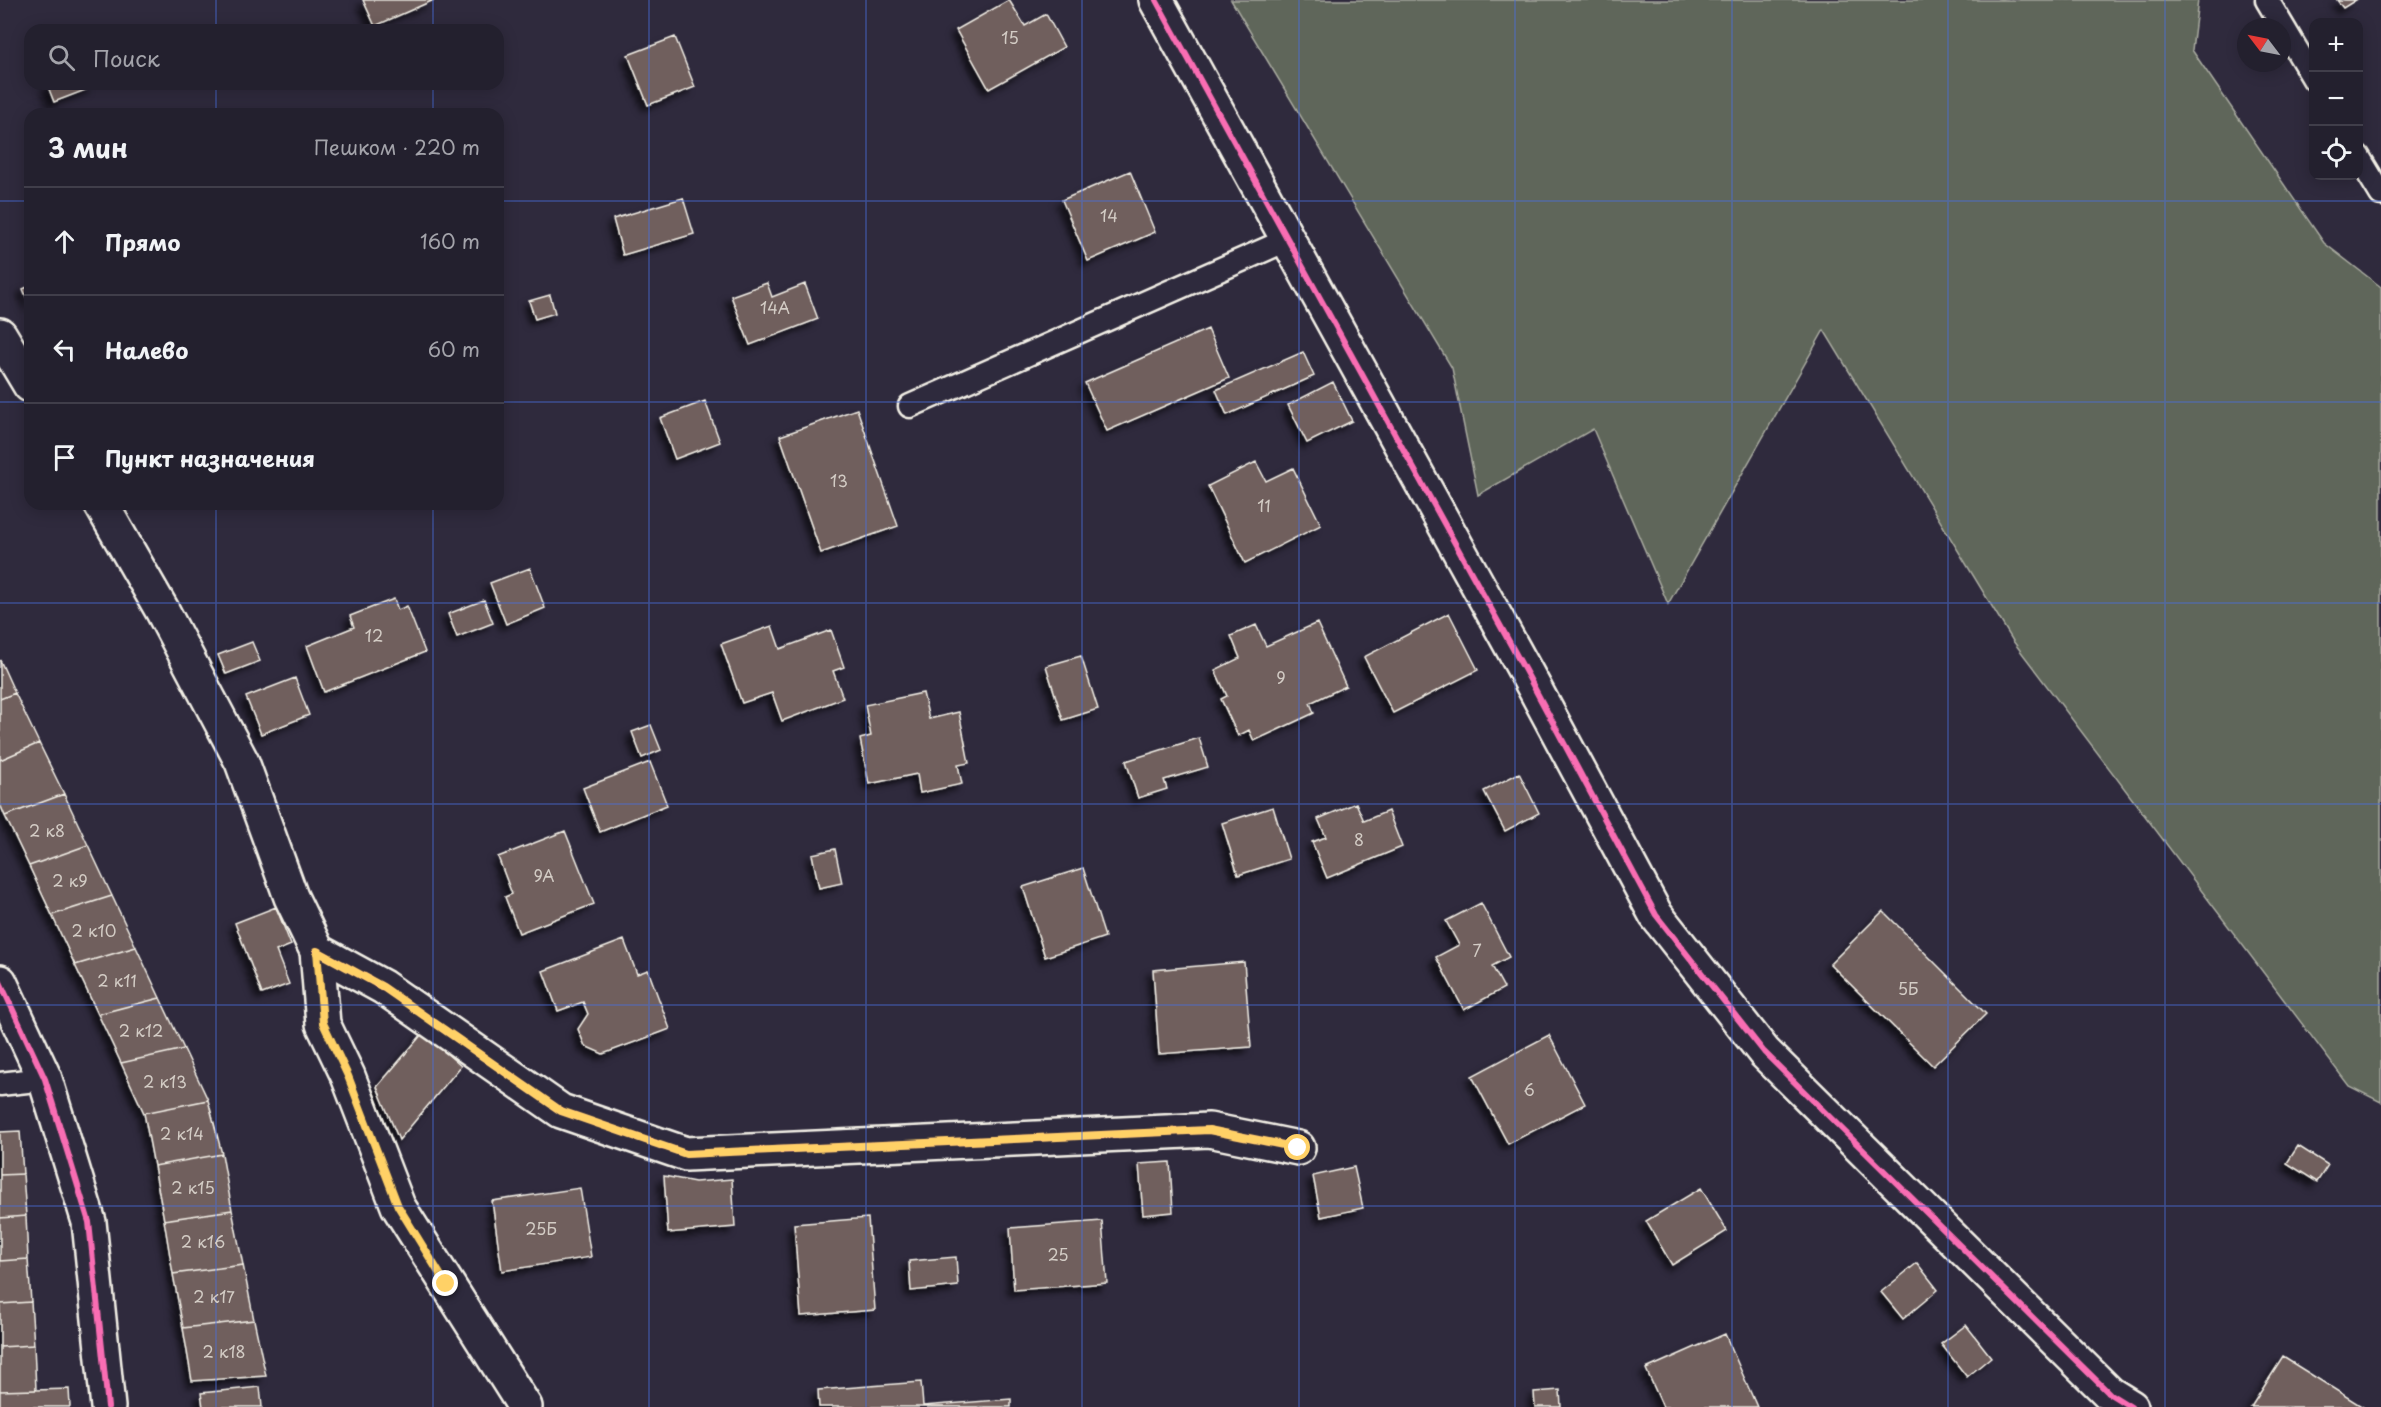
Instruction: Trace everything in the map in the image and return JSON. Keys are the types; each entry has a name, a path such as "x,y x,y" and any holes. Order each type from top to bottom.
{"street":[{"path":"1156,0 1528,676 1656,915 1764,1052 2110,1394 2131,1407"},
{"path":"0,335 24,375"},
{"path":"104,510 162,610 242,762 291,897 317,951 323,1023 348,1076 398,1206 525,1407"},
{"path":"317,951 383,987 561,1111 686,1154 1209,1130 1298,1148"},
{"path":"0,982 45,1079 89,1222 108,1407"}],"lane":[{"path":"2267,0 2309,72"},
{"path":"2363,164 2381,194"},
{"path":"910,406 1287,240"},
{"path":"0,1084 45,1079"}],"shaded area":[{"path":"1231,0 2198,0 2192,50 2324,243 2381,287 2381,1102 2349,1086 2013,641 1824,330 1668,604 1593,429 1478,495 1452,368"}],"building":[{"path":"363,0 434,0 380,24 374,24"},
{"path":"1009,0 1025,26 1046,14 1064,47 989,89 956,30"},
{"path":"2337,0 2356,0 2343,8"},
{"path":"675,37 695,87 648,105 628,55"},
{"path":"49,90 85,90 54,102"},
{"path":"1130,171 1155,232 1088,261 1062,200"},
{"path":"683,198 694,234 623,255 613,219"},
{"path":"767,283 772,297 805,284 818,319 750,345 731,296"},
{"path":"550,295 555,313 535,319 529,301"},
{"path":"1208,329 1229,378 1107,431 1085,383"},
{"path":"1303,352 1314,376 1227,415 1216,390"},
{"path":"1333,382 1352,421 1307,443 1288,405"},
{"path":"705,401 720,442 675,459 660,418"},
{"path":"857,409 898,526 821,553 780,436"},
{"path":"1256,462 1266,481 1293,468 1321,525 1245,563 1208,486"},
{"path":"530,568 545,608 506,624 490,583"},
{"path":"394,599 398,610 407,606 425,652 324,692 307,646 354,627 350,616"},
{"path":"484,600 493,623 457,637 448,614"},
{"path":"1449,613 1478,670 1393,713 1364,657"},
{"path":"1317,623 1346,686 1310,703 1314,713 1254,741 1249,730 1238,736 1221,699 1227,696 1215,670 1240,658 1231,636 1256,625 1266,646"},
{"path":"772,626 780,649 831,630 844,667 833,671 843,698 782,721 772,693 742,703 721,644"},
{"path":"252,642 260,661 226,674 218,655"},
{"path":"1081,656 1098,709 1063,720 1046,666"},
{"path":"0,660 15,693 0,699"},
{"path":"295,678 309,715 261,734 246,697"},
{"path":"15,693 39,743 0,760 0,699"},
{"path":"923,693 929,719 959,712 969,763 958,765 962,784 920,793 917,774 869,784 860,739 871,736 865,705"},
{"path":"651,725 661,750 642,758 632,732"},
{"path":"1199,738 1208,767 1164,780 1167,789 1138,798 1126,761"},
{"path":"39,743 64,794 5,816 0,804 0,760"},
{"path":"650,762 667,805 600,832 583,788"},
{"path":"1519,773 1539,813 1505,831 1484,791"},
{"path":"64,794 88,845 29,866 5,816"},
{"path":"1356,803 1364,821 1388,811 1402,847 1327,878 1312,842 1326,837 1318,819"},
{"path":"1273,807 1289,859 1238,875 1222,823"},
{"path":"565,831 594,904 519,933 505,897 512,894 498,857"},
{"path":"88,845 112,896 52,915 29,866"},
{"path":"835,849 842,883 819,888 812,854"},
{"path":"1083,868 1105,937 1045,957 1023,887"},
{"path":"112,896 136,947 75,965 52,915"},
{"path":"1481,903 1509,957 1492,966 1504,988 1464,1010 1436,957 1459,945 1446,921"},
{"path":"276,907 291,945 276,951 289,984 262,994 235,923"},
{"path":"1883,911 1986,1014 1933,1066 1830,964"},
{"path":"624,940 637,974 648,970 670,1029 603,1054 585,1046 578,1029 588,1014 583,1002 558,1011 543,971"},
{"path":"136,947 160,998 98,1014 75,965"},
{"path":"1244,962 1251,1047 1159,1054 1153,970"},
{"path":"160,998 184,1049 121,1063 98,1014"},
{"path":"423,1033 461,1066 399,1140 377,1087"},
{"path":"1549,1035 1585,1104 1508,1144 1472,1076"},
{"path":"184,1049 208,1100 144,1113 121,1063"},
{"path":"208,1100 222,1154 154,1166 144,1113"},
{"path":"20,1131 23,1174 0,1175 0,1132"},
{"path":"2298,1146 2328,1165 2317,1182 2287,1163"},
{"path":"222,1154 232,1210 164,1220 154,1166"},
{"path":"1170,1162 1173,1212 1143,1215 1139,1164"},
{"path":"1354,1167 1363,1208 1321,1217 1313,1176"},
{"path":"23,1174 26,1216 0,1218 0,1175"},
{"path":"664,1176 695,1182 732,1179 735,1227 668,1233"},
{"path":"580,1188 591,1257 502,1271 492,1201"},
{"path":"1701,1188 1727,1231 1672,1265 1646,1221"},
{"path":"232,1210 243,1265 173,1274 164,1220"},
{"path":"26,1216 28,1259 0,1261 0,1218"},
{"path":"868,1218 875,1310 801,1316 794,1224"},
{"path":"1102,1221 1107,1283 1014,1290 1010,1228"},
{"path":"956,1257 958,1286 911,1291 909,1261"},
{"path":"28,1259 31,1302 0,1304 0,1261"},
{"path":"1917,1263 1938,1290 1903,1319 1881,1292"},
{"path":"243,1265 254,1320 183,1328 173,1274"},
{"path":"31,1302 34,1345 0,1347 0,1304"},
{"path":"254,1320 266,1376 192,1381 183,1328"},
{"path":"1966,1325 1991,1357 1967,1377 1941,1344"},
{"path":"1725,1334 1757,1407 1663,1407 1646,1369"},
{"path":"34,1345 36,1390 0,1391 0,1347"},
{"path":"2283,1357 2363,1407 2251,1407"},
{"path":"921,1382 923,1406 1011,1399 1011,1407 819,1407 818,1390"},
{"path":"260,1387 262,1407 203,1407 201,1393"},
{"path":"69,1389 70,1407 0,1407 0,1391"},
{"path":"1560,1390 1561,1407 1535,1407 1534,1392"}],"cycle path":[{"path":"1156,0 1528,676 1656,915 1764,1052 2110,1394 2131,1407"},
{"path":"317,951 383,987 561,1111 686,1154 1209,1130 1298,1148"},
{"path":"0,982 45,1079 89,1222 108,1407"}],"route":[{"path":"446,1284 398,1206 348,1076 323,1023 317,951 383,987 561,1111 686,1154 1209,1130 1298,1148"}]}
